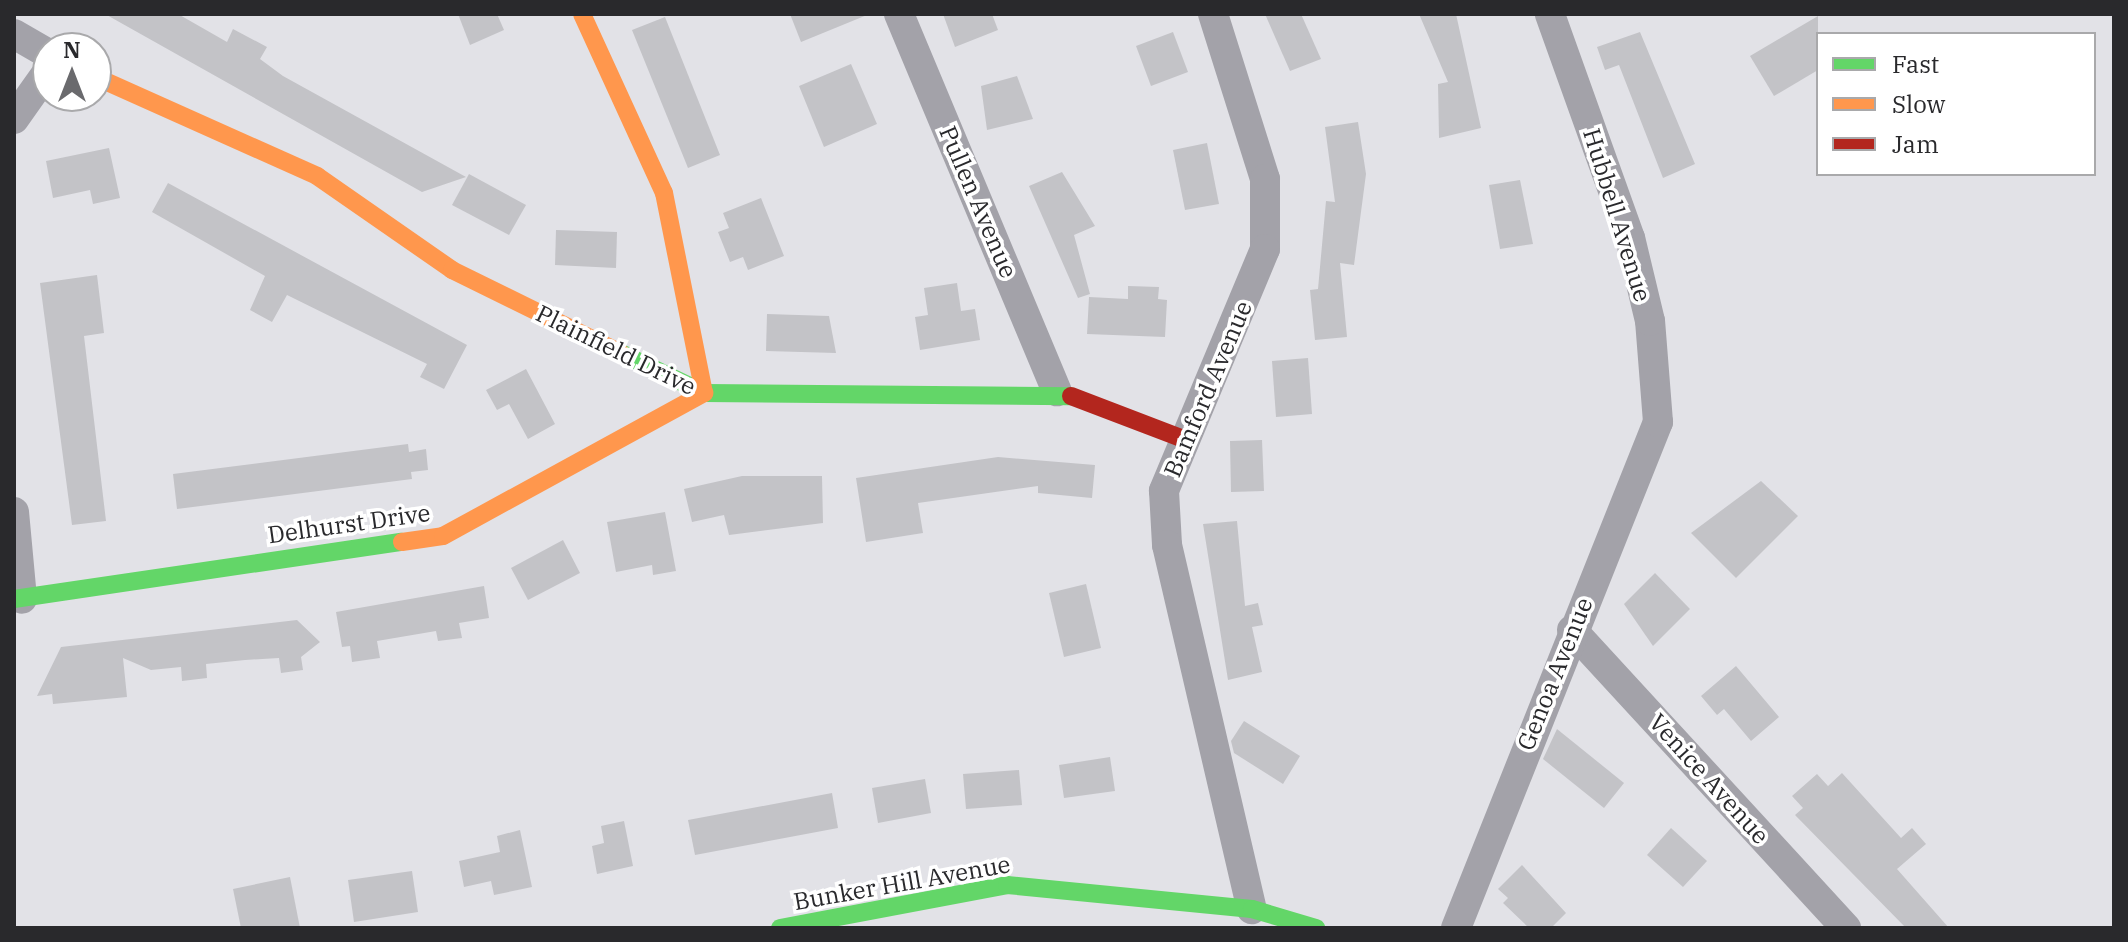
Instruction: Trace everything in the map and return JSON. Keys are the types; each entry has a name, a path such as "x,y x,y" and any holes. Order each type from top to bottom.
{"street":[{"path":"582,14 664,193 704,393"},
{"name":"Pullen Avenue","path":"899,14 1057,391"},
{"name":"Bamford Avenue","path":"1213,14 1265,179 1265,249 1164,491 1167,545 1252,909"},
{"name":"Hubbell Avenue","path":"1550,14 1630,238 1650,321 1658,422"},
{"path":"14,34 32,45"},
{"name":"Plainfield Drive","path":"112,84 317,176 452,270 704,393 1057,391 1186,440"},
{"path":"14,119 32,94"},
{"name":"Delhurst Drive","path":"18,599 443,536 704,393"},
{"name":"Genoa Avenue","path":"1456,928 1572,630 1658,422"},
{"path":"14,512 18,599"},
{"name":"Venice Avenue","path":"1572,630 1846,928"},
{"name":"Bunker Hill Avenue","path":"780,928 1007,885 1252,909 1316,928"}],"building":[{"path":"105,14 178,14 227,42 233,29 267,47 260,59 283,76 466,177 422,192"},
{"path":"458,14 497,14 504,30 470,45"},
{"path":"790,14 867,14 867,15 801,42"},
{"path":"943,14 992,14 998,30 955,47"},
{"path":"1265,14 1301,14 1321,59 1290,71"},
{"path":"1419,14 1456,14 1481,128 1439,138 1438,84 1448,82"},
{"path":"1818,16 1816,71 1774,96 1750,56"},
{"path":"665,17 720,155 688,168 632,30"},
{"path":"1173,32 1188,72 1151,86 1136,46"},
{"path":"1640,32 1695,164 1663,178 1619,65 1605,70 1597,47"},
{"path":"851,64 877,124 824,147 799,86"},
{"path":"1017,76 1033,119 987,130 981,86"},
{"path":"1358,122 1366,174 1354,265 1340,263 1347,337 1315,340 1310,290 1318,289 1326,201 1335,202 1325,127"},
{"path":"1207,143 1219,204 1185,210 1173,150"},
{"path":"109,148 120,198 93,204 90,190 53,198 46,161"},
{"path":"1062,172 1095,226 1074,235 1090,294 1078,298 1029,186"},
{"path":"469,174 526,205 509,235 452,205"},
{"path":"1520,180 1533,244 1500,249 1489,185"},
{"path":"168,183 467,345 444,389 420,377 427,364 287,295 272,322 250,310 265,276 152,212"},
{"path":"761,198 784,256 748,270 743,257 730,262 718,232 729,228 723,213"},
{"path":"556,230 617,232 616,268 555,265"},
{"path":"97,275 104,333 84,336 106,521 72,525 40,283"},
{"path":"957,283 961,311 975,309 980,340 920,350 915,317 928,315 924,288"},
{"path":"1128,286 1159,287 1158,299 1167,300 1165,337 1087,334 1089,297 1128,299"},
{"path":"767,314 829,316 836,353 766,351"},
{"path":"1308,358 1312,414 1276,417 1272,361"},
{"path":"526,369 555,424 528,439 509,404 497,410 486,390"},
{"path":"1262,440 1264,491 1231,492 1230,441"},
{"path":"408,444 409,452 426,449 428,470 411,472 412,479 177,509 173,474"},
{"path":"998,457 1095,465 1092,498 1038,493 1038,486 918,503 923,533 866,542 856,478"},
{"path":"742,476 822,476 823,523 729,535 724,515 692,522 684,489"},
{"path":"1761,481 1798,516 1736,578 1691,533"},
{"path":"665,512 676,571 653,575 652,565 616,572 607,522"},
{"path":"1237,521 1245,606 1258,603 1263,625 1252,627 1262,672 1228,680 1203,524"},
{"path":"563,540 580,573 528,600 511,568"},
{"path":"1655,573 1690,609 1653,646 1624,604"},
{"path":"1086,584 1101,648 1064,657 1049,593"},
{"path":"484,586 489,618 459,623 462,638 438,641 436,631 377,641 380,658 352,662 350,646 342,647 336,612"},
{"path":"297,620 320,642 301,657 303,670 281,673 279,658 245,660 206,664 207,678 182,681 181,667 151,670 123,658 127,697 53,704 52,694 37,696 61,647"},
{"path":"1736,666 1779,717 1751,741 1724,709 1717,715 1701,696"},
{"path":"1244,721 1300,756 1283,784 1234,753 1231,741"},
{"path":"1557,729 1624,783 1604,808 1543,759"},
{"path":"1110,757 1115,791 1064,798 1059,765"},
{"path":"1019,770 1022,805 966,809 963,774"},
{"path":"1842,773 1901,838 1912,828 1926,844 1897,869 1949,928 1906,928 1795,815 1803,808 1792,796 1817,774 1828,786"},
{"path":"925,779 931,813 878,823 872,788"},
{"path":"832,793 838,828 695,855 688,820"},
{"path":"624,821 633,866 597,874 592,846 604,843 601,826"},
{"path":"1671,828 1707,861 1683,887 1647,855"},
{"path":"520,830 532,887 494,895 491,881 464,887 459,861 500,852 497,836"},
{"path":"1522,865 1566,913 1551,928 1529,928 1503,903 1508,898 1498,889"},
{"path":"412,871 418,912 354,922 348,880"},
{"path":"290,877 300,928 241,928 233,889"}],"traffic: fast":[{"path":"621,353 704,393 1071,396"},
{"path":"14,599 402,542"},
{"path":"780,928 1007,885 1252,909 1316,928"}],"traffic: slow":[{"path":"402,542 443,536 704,393 664,193 582,14"},
{"path":"112,84 317,176 452,270 621,353"}],"traffic: jam":[{"path":"1071,396 1186,440"}]}
